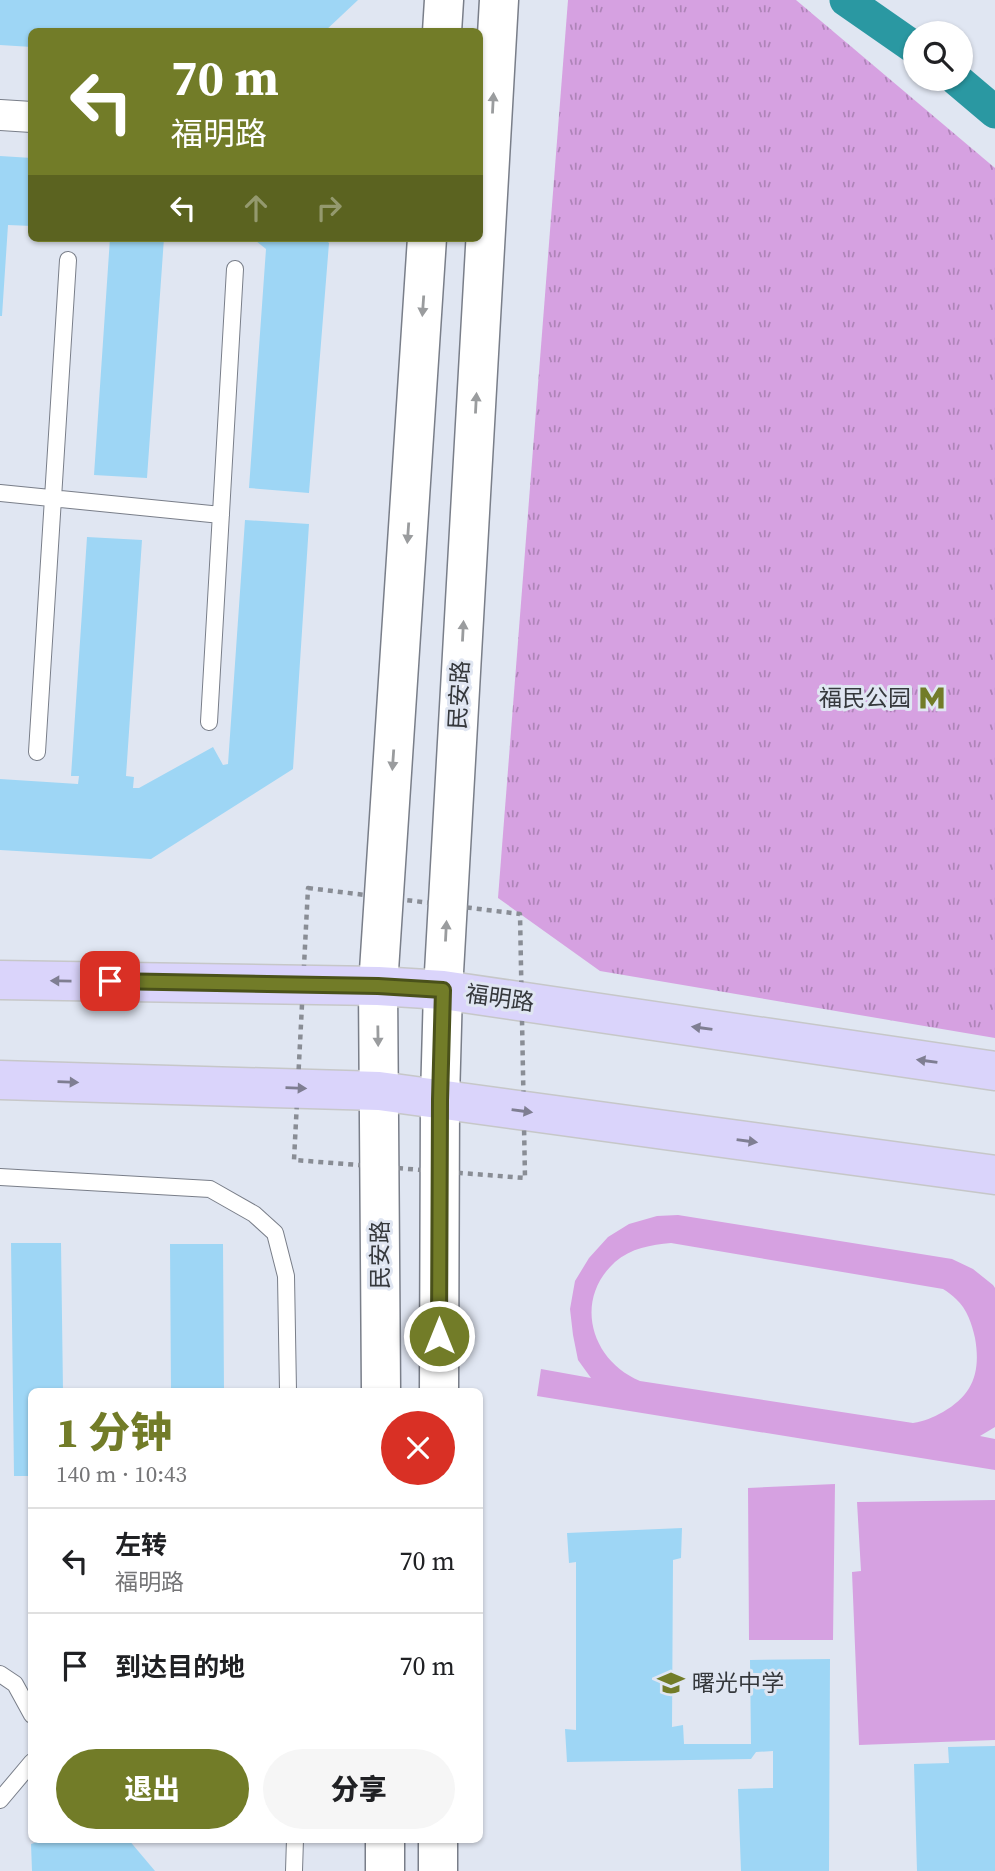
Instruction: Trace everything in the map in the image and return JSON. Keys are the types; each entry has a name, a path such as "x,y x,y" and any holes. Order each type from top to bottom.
{"main road":[{"path":"442,28 444,0"},
{"name":"民安路","path":"439,1388 443,990 499,0"},
{"name":"民安路","path":"382,1388 378,986 427,242"},
{"name":"福明路","path":"0,980 378,986 443,990 995,1071"},
{"path":"0,1080 379,1091 995,1175"},
{"path":"385,1843 385,1871"},
{"path":"438,1843 438,1871"}],"street":[{"path":"0,115 28,117"}],"lane":[{"path":"37,752 68,260"},
{"path":"209,722 235,269"},
{"path":"0,493 221,515"},
{"path":"0,1177 209,1189 254,1214 275,1233 286,1276 288,1388"},
{"path":"0,1674 15,1684 28,1708"},
{"path":"0,1800 28,1767"},
{"path":"295,1843 295,1871"}],"green space":[{"name":"福民公园","path":"568,0 796,0 995,168 995,1038 600,971 498,898"},
{"path":"678,1215 952,1259 973,1269 995,1288 995,1427 980,1436 995,1439 995,1470 537,1396 541,1369 591,1378 578,1360 573,1335 570,1309 575,1281 589,1258 608,1237 629,1224 657,1216","holes":["671,1243 943,1289 960,1303 971,1322 977,1350 973,1381 962,1398 953,1405 932,1418 913,1423 640,1381 623,1372 610,1359 599,1345 593,1328 594,1294 602,1277 615,1262 634,1250"]},
{"path":"835,1484 833,1640 749,1640 748,1488"},
{"path":"995,1500 995,1740 859,1745 852,1572 861,1571 857,1502"}],"building":[{"path":"0,0 358,0 328,28 28,28 28,47 0,45"},
{"path":"0,156 28,158 28,226 8,225 0,316"},
{"path":"110,242 164,242 147,478 94,475"},
{"path":"257,242 329,243 309,493 249,488 266,249"},
{"path":"245,520 309,524 293,769 151,859 0,850 0,779 78,784 79,776 71,776 87,537 142,540 126,776 134,777 133,788 139,788 213,747 223,765 228,764"},
{"path":"11,1243 61,1243 63,1388 28,1388 28,1476 14,1476"},
{"path":"170,1244 223,1244 224,1388 171,1388"},
{"path":"682,1528 681,1558 673,1560 672,1727 683,1725 684,1744 751,1744 750,1660 830,1659 829,1871 741,1871 738,1789 773,1788 773,1751 756,1752 751,1759 567,1762 565,1729 576,1730 576,1562 569,1563 567,1533"},
{"path":"995,1746 995,1871 917,1871 914,1764 949,1763 948,1747"},
{"path":"131,1843 155,1871 32,1871 31,1844"}],"waterway":[{"path":"846,0 903,40"},
{"path":"970,91 995,112"}],"place":[{"name":"福民公园","path":"932,698"},
{"name":"曙光中学","path":"671,1683"}],"route":[{"path":"110,981 378,986 443,990 439,1336"}]}
